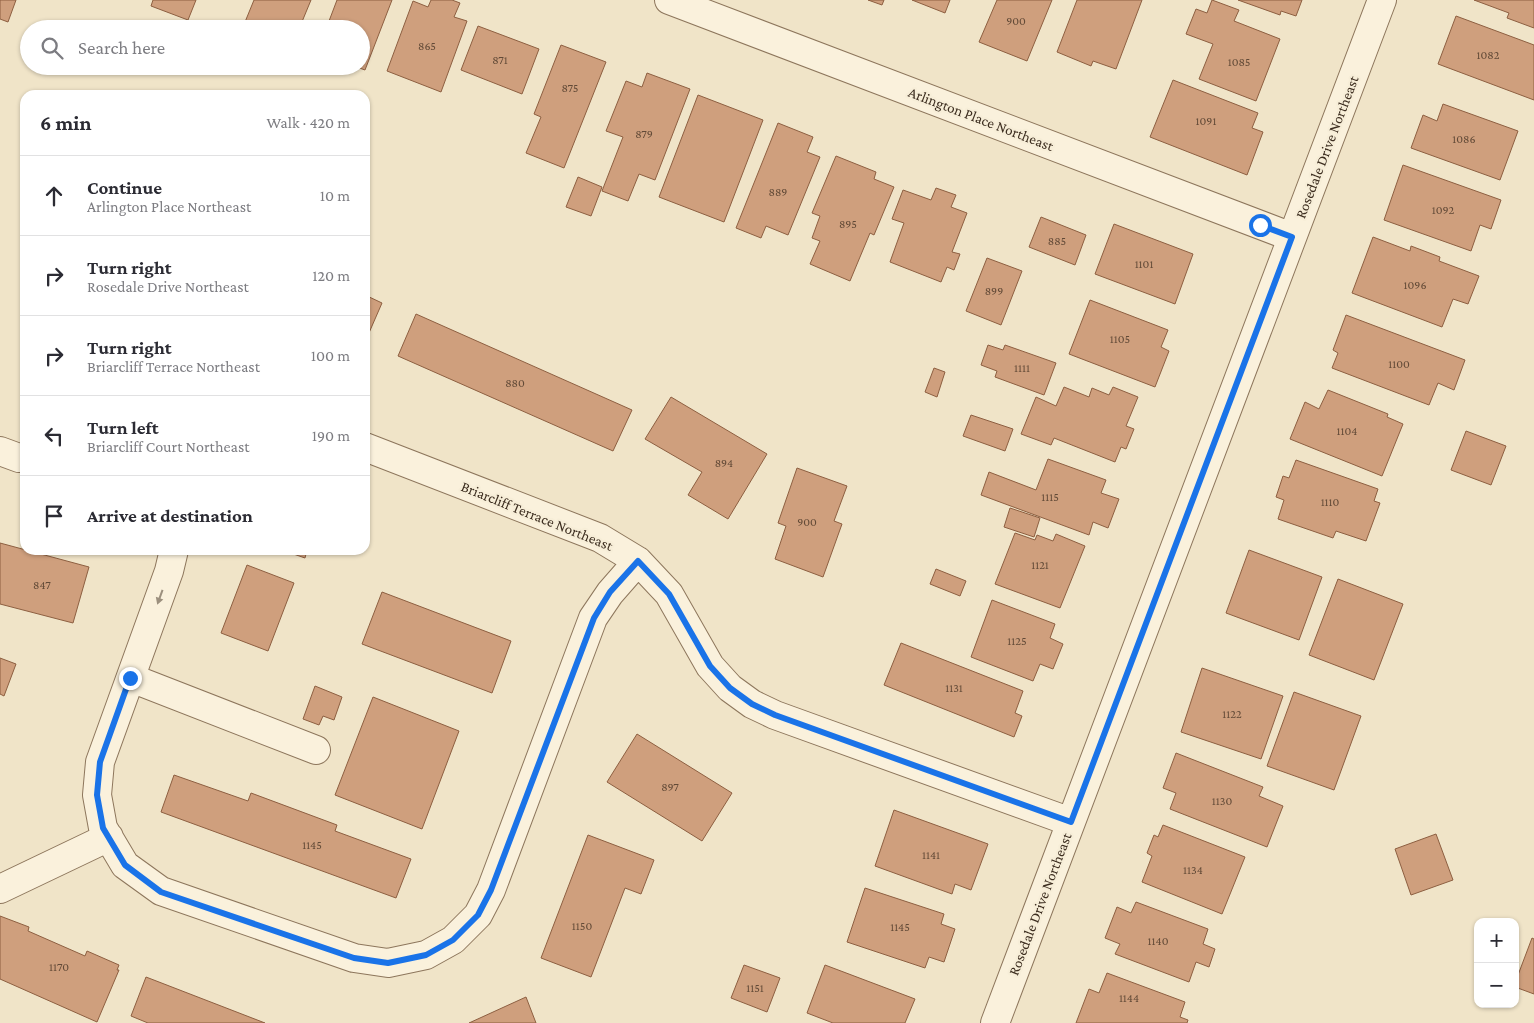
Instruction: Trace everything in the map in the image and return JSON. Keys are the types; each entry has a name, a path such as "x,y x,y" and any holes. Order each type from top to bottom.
{"street":[{"name":"Arlington Place Northeast","path":"669,0 1292,237"},
{"name":"Rosedale Drive Northeast","path":"995,1023 1382,0"},
{"name":"Briarcliff Terrace Northeast","path":"370,450 600,538 638,561 669,594 710,666 730,688 752,704 775,715 1071,822"},
{"path":"0,451 20,458"},
{"path":"173,555 169,571 100,762 97,795 103,828 125,865 161,892 354,958 388,963 426,955 453,940 478,915 483,907 594,618 610,592 638,561"},
{"path":"130,678 316,750"},
{"path":"0,890 109,837"}],"building":[{"path":"0,0 16,0 8,22 0,19"},
{"path":"153,0 196,0 188,20 151,6"},
{"path":"254,0 311,0 303,20 246,20"},
{"path":"337,0 392,0 370,57 370,20 329,20"},
{"path":"431,0 452,0 460,3 454,17 467,21 441,92 387,71 413,1 428,7"},
{"path":"868,0 884,0 882,5"},
{"path":"912,0 950,0 945,13"},
{"path":"997,0 1052,0 1027,61 979,42"},
{"path":"1077,0 1142,0 1116,69 1093,61 1091,66 1057,52"},
{"path":"1212,0 1239,10 1234,21 1280,39 1256,101 1199,79 1213,44 1186,34 1196,9 1207,13"},
{"path":"1238,0 1302,0 1296,16 1281,11 1280,15"},
{"path":"1474,0 1534,0 1534,28 1507,18 1509,13"},
{"path":"1456,16 1534,45 1534,100 1438,64"},
{"path":"478,26 539,49 522,94 461,70"},
{"path":"561,45 606,62 564,168 526,153 541,117 534,114"},
{"path":"647,73 690,89 655,180 639,174 628,201 602,191 623,137 606,131 626,81 642,87"},
{"path":"1173,80 1258,113 1252,128 1263,132 1247,175 1150,137"},
{"path":"698,95 763,120 724,222 659,197"},
{"path":"1443,104 1518,131 1500,180 1411,148 1423,115 1437,121"},
{"path":"778,123 813,137 807,152 820,157 788,235 766,226 761,238 736,228"},
{"path":"836,156 876,172 874,179 894,187 874,235 870,233 850,281 810,264 820,241 812,238 820,216 812,213"},
{"path":"1403,165 1501,200 1491,229 1480,225 1471,251 1384,220"},
{"path":"578,177 602,187 591,216 566,207"},
{"path":"936,188 956,195 951,207 967,213 952,252 960,254 954,270 947,267 941,282 890,262 904,223 892,219 903,190 931,200"},
{"path":"1041,217 1086,235 1075,265 1029,247"},
{"path":"1114,224 1193,254 1175,304 1095,274"},
{"path":"1373,237 1410,251 1411,246 1440,257 1439,261 1479,276 1468,304 1453,299 1442,327 1352,293"},
{"path":"987,258 1022,271 1001,325 966,311"},
{"path":"370,297 382,303 370,331"},
{"path":"1090,300 1168,330 1161,347 1169,351 1155,387 1069,354"},
{"path":"416,314 632,410 613,451 398,356"},
{"path":"1346,315 1465,360 1454,390 1438,383 1429,405 1332,368 1338,353 1333,350"},
{"path":"988,345 1003,350 1005,345 1056,363 1044,395 995,377 997,371 981,365"},
{"path":"934,368 945,372 937,397 925,392"},
{"path":"1064,387 1089,397 1092,388 1109,395 1113,387 1138,397 1126,426 1134,429 1126,449 1121,447 1115,462 1054,438 1051,445 1021,434 1036,397 1056,406"},
{"path":"1328,390 1388,414 1387,417 1403,424 1382,476 1290,439 1305,402 1319,409"},
{"path":"671,397 767,454 728,519 688,495 702,472 645,439"},
{"path":"971,415 1013,429 1005,451 963,436"},
{"path":"1466,431 1506,446 1491,485 1451,470"},
{"path":"1048,459 1106,480 1101,493 1119,499 1108,528 1093,522 1089,535 981,495 989,472 1036,490"},
{"path":"1296,460 1378,489 1374,501 1380,503 1366,541 1336,531 1333,538 1278,519 1284,500 1276,497 1283,476 1289,478"},
{"path":"797,468 847,486 834,521 842,524 823,577 775,559 786,526 778,523"},
{"path":"1010,508 1040,518 1034,537 1004,527"},
{"path":"1015,533 1035,540 1037,535 1053,541 1056,534 1085,546 1060,608 995,584"},
{"path":"0,543 20,548 20,555 44,555 89,567 73,623 0,604"},
{"path":"1249,550 1322,577 1299,640 1226,613"},
{"path":"247,565 294,583 268,651 221,633"},
{"path":"936,569 966,581 960,596 930,584"},
{"path":"1338,579 1403,604 1374,680 1309,655"},
{"path":"382,592 511,641 492,693 362,644"},
{"path":"992,600 1055,624 1050,638 1063,644 1053,669 1040,664 1033,681 971,657"},
{"path":"901,643 1023,691 1015,713 1022,716 1014,737 884,685"},
{"path":"0,658 16,664 4,696 0,694"},
{"path":"1202,668 1283,696 1261,759 1181,732"},
{"path":"315,686 342,697 334,720 323,716 319,725 303,719"},
{"path":"1294,692 1361,716 1334,790 1267,766"},
{"path":"373,697 459,731 422,829 335,795"},
{"path":"637,734 732,793 702,841 607,782"},
{"path":"1176,753 1263,787 1259,796 1283,806 1267,847 1170,809 1176,793 1163,788"},
{"path":"174,775 248,801 251,793 337,825 335,831 411,859 396,898 161,812"},
{"path":"894,810 988,844 971,890 955,884 952,894 875,866"},
{"path":"1163,825 1245,857 1222,914 1142,882 1152,856 1147,853 1154,835 1158,837"},
{"path":"1436,834 1453,880 1411,895 1395,849"},
{"path":"588,835 654,860 641,894 625,888 591,977 541,958"},
{"path":"865,888 944,914 941,924 955,929 944,962 929,957 925,968 847,942"},
{"path":"1136,902 1208,929 1203,944 1215,949 1209,967 1196,962 1189,982 1115,954 1120,944 1105,938 1117,907 1131,913"},
{"path":"0,916 29,927 28,931 85,956 87,951 119,965 117,970 119,970 97,1022 0,979"},
{"path":"1532,938 1534,939 1534,994 1519,988 1519,972"},
{"path":"744,965 780,978 767,1012 731,998"},
{"path":"825,965 915,999 905,1023 833,1023 807,1013"},
{"path":"1107,973 1185,1002 1180,1017 1188,1020 1187,1023 1076,1023 1089,989 1099,993"},
{"path":"146,977 265,1023 148,1023 131,1016"},
{"path":"526,997 536,1023 469,1023"}],"route":[{"path":"130,678 100,762 97,795 103,828 125,865 161,892 354,958 388,963 426,955 453,940 478,915 491,890 594,618 610,592 638,561 669,594 710,666 730,688 752,704 775,715 1071,822 1292,237 1260,225"}]}
